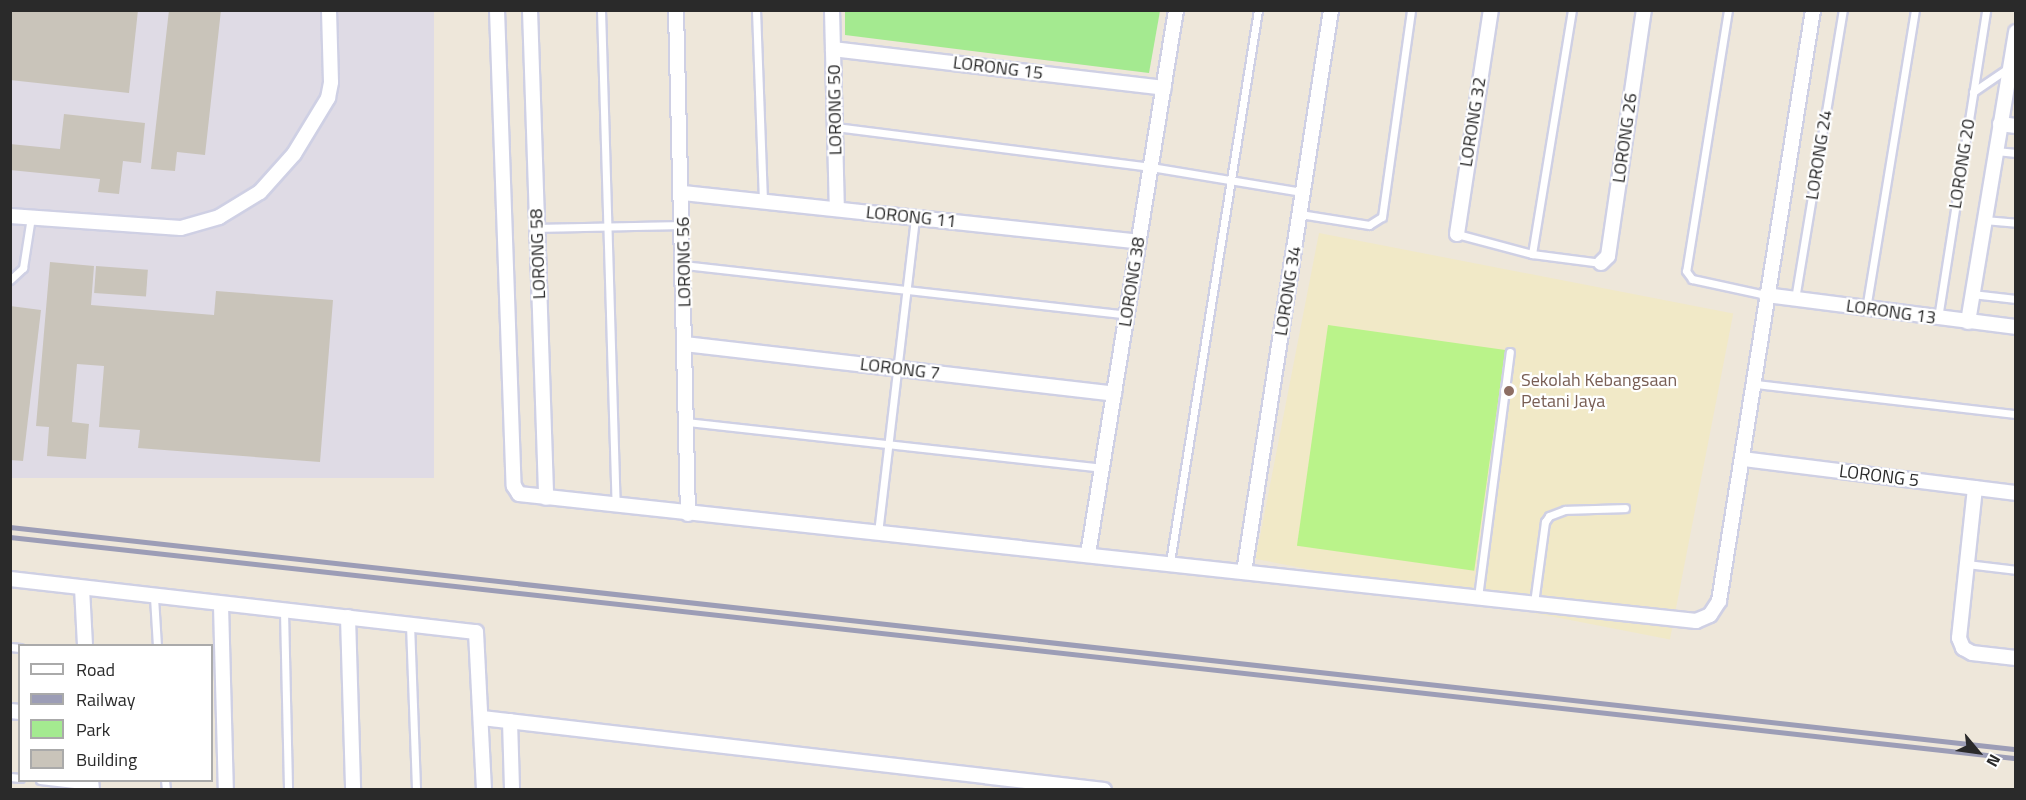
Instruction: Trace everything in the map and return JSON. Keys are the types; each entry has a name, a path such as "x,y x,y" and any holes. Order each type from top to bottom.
{"street":[{"path":"10,216 181,228 219,217 260,192 294,154 328,98 331,82 329,10"},
{"name":"LORONG 24","path":"497,10 514,486 519,494 688,514 1170,562 1696,621 1710,615 1719,601 1813,10"},
{"name":"LORONG 58","path":"530,10 546,498"},
{"name":"LORONG 56","path":"676,10 684,225 688,514"},
{"name":"LORONG 50","path":"832,10 837,209"},
{"name":"LORONG 38","path":"1088,554 1176,10"},
{"name":"LORONG 34","path":"1244,572 1331,10"},
{"name":"LORONG 32","path":"1457,234 1491,10"},
{"name":"LORONG 26","path":"1601,263 1608,256 1644,10"},
{"name":"LORONG 20","path":"1968,322 2016,32"},
{"name":"LORONG 15","path":"833,49 1164,87"},
{"path":"2000,124 2016,126"},
{"name":"LORONG 11","path":"683,193 1138,242"},
{"name":"LORONG 13","path":"1766,296 2016,327"},
{"name":"LORONG 7","path":"685,344 1114,394"},
{"name":"LORONG 5","path":"1743,459 2016,493"},
{"path":"1975,488 1959,638 1963,648 2016,658"},
{"path":"10,579 221,605 476,632 484,789"},
{"path":"82,588 85,644"},
{"path":"221,605 226,789"},
{"path":"348,617 353,789"},
{"path":"482,718 1104,789"},
{"path":"510,721 512,789"}],"lane":[{"path":"601,10 616,506"},
{"path":"756,10 763,201"},
{"path":"1170,562 1258,10"},
{"path":"1300,214 1369,225 1382,217 1411,10"},
{"path":"1532,254 1572,10"},
{"path":"1728,10 1686,271 1692,279 1766,296"},
{"name":"LORONG 24","path":"1796,299 1843,10"},
{"path":"1866,309 1915,10"},
{"name":"LORONG 20","path":"1938,318 1986,10"},
{"path":"1973,92 2010,67"},
{"path":"835,127 1151,167 1302,192"},
{"path":"1996,151 2016,153"},
{"path":"10,280 23,268 31,217"},
{"path":"878,532 915,218"},
{"path":"1984,220 2016,223"},
{"path":"537,228 684,225"},
{"path":"1457,234 1532,254 1601,263"},
{"path":"684,265 1127,315"},
{"path":"1972,294 2016,298"},
{"path":"1478,597 1510,352"},
{"path":"1755,384 2016,414"},
{"path":"687,422 1102,468"},
{"path":"1534,603 1545,522 1549,516 1565,510 1625,508"},
{"path":"1966,564 2016,570"},
{"path":"154,597 157,644"},
{"path":"284,611 288,789"},
{"path":"410,624 416,789"},
{"path":"61,782 92,785"}],"shaded area":[{"path":"11,11 434,11 434,478 11,478"},
{"name":"Sekolah Kebangsaan Petani Jaya","path":"1319,233 1733,314 1670,639 1256,559"}],"green space":[{"path":"845,10 1160,11 1149,73 845,35"},
{"path":"1328,325 1505,350 1474,571 1297,546"}],"building":[{"path":"10,10 138,10 129,93 10,80"},
{"path":"169,10 221,10 205,155 177,152 175,171 151,169"},
{"path":"64,114 145,123 141,163 123,161 119,194 98,192 100,179 10,170 10,144 60,149"},
{"path":"50,262 94,266 91,305 214,315 216,291 333,300 320,462 138,448 140,430 99,427 104,366 77,364 72,422 89,424 86,459 47,456 49,427 36,426"},
{"path":"96,266 148,270 146,297 94,293"},
{"path":"10,306 41,310 23,461 10,460"}],"railway":[{"path":"10,527 2016,749"},
{"path":"10,537 2016,758"}],"place":[{"name":"Sekolah Kebangsaan Petani Jaya","path":"1509,391"}]}
